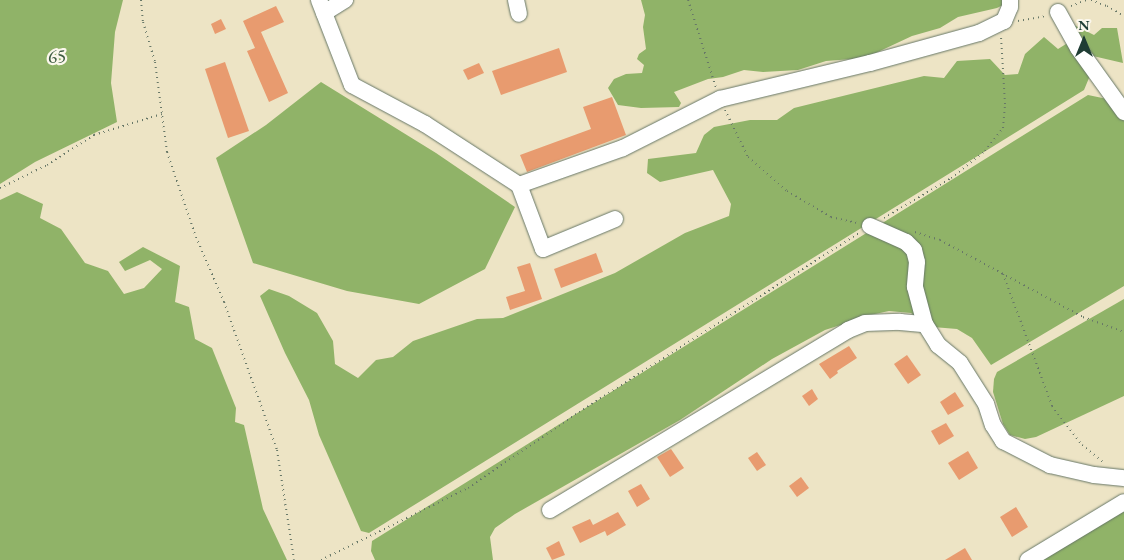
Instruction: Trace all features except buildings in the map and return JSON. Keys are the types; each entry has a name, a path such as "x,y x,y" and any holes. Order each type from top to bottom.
{"street":[{"path":"345,0 322,7 352,84 425,124 519,185 543,249 615,219"},
{"path":"519,185 623,148 720,99 920,51 979,33 1000,24 1008,12 1010,0"},
{"path":"1058,12 1078,48 1124,112"},
{"path":"870,226 906,242 914,250 917,262 915,287 924,324 938,345 960,363 986,404 993,425 1003,440 1050,465 1094,475 1123,478"},
{"path":"550,510 848,330 865,323 900,322 924,324"},
{"path":"1028,560 1124,502"}],"path":[{"path":"140,0 143,22 155,62 167,152 196,237 224,302 277,450 294,560"},
{"path":"688,0 720,99 748,157 787,191 830,217 870,226"},
{"path":"1092,0 1124,16"},
{"path":"321,560 468,488 579,412 870,226 951,178 985,151 1003,128 1005,104 1000,24"},
{"path":"0,188 47,165 94,135 162,114"},
{"path":"908,230 940,240 1082,317 1124,332"},
{"path":"1003,274 1052,406 1082,445 1123,478"}],"green space":[{"name":"65","path":"0,0 123,0 115,32 111,83 117,122 35,162 0,184"},
{"path":"641,0 1013,0 997,8 958,17 940,28 912,36 865,58 826,61 798,70 763,72 744,70 723,77 708,79 674,92 681,103 679,107 641,108 618,105 608,88 614,79 626,74 642,73 644,65 637,59 639,54 646,49 643,27 645,15"},
{"path":"1072,24 1094,35 1102,28 1117,28 1123,63 1093,56 1089,78 1084,90 369,533 361,531 319,435 309,400 285,353 260,296 269,289 289,296 317,313 333,341 335,364 358,378 376,360 393,357 413,341 477,319 503,318 615,273 685,233 729,216 731,204 713,170 660,182 647,173 648,159 696,153 704,135 714,127 750,120 777,120 794,108 924,76 944,78 957,61 990,59 1005,75 1018,74 1025,54 1044,37 1058,49 1066,44"},
{"path":"321,82 436,153 515,207 485,269 419,304 347,291 253,263 216,158 266,125"},
{"path":"1088,95 1112,100 1124,115 1124,286 991,365 972,338 957,329 933,327 911,313 889,311 825,330 772,359 680,420 515,514 495,528 490,537 493,560 375,560 371,551 372,541"},
{"path":"17,192 43,204 40,218 61,229 85,263 108,271 124,294 144,288 162,269 150,260 125,271 119,262 143,247 180,266 175,302 189,307 195,339 212,348 236,408 235,422 244,425 263,509 287,560 0,560 0,200"},
{"path":"1124,299 1124,396 1036,437 1025,439 1010,435 1003,424 993,392 994,379 997,372"},
{"path":"1124,511 1124,560 1043,560"}]}
